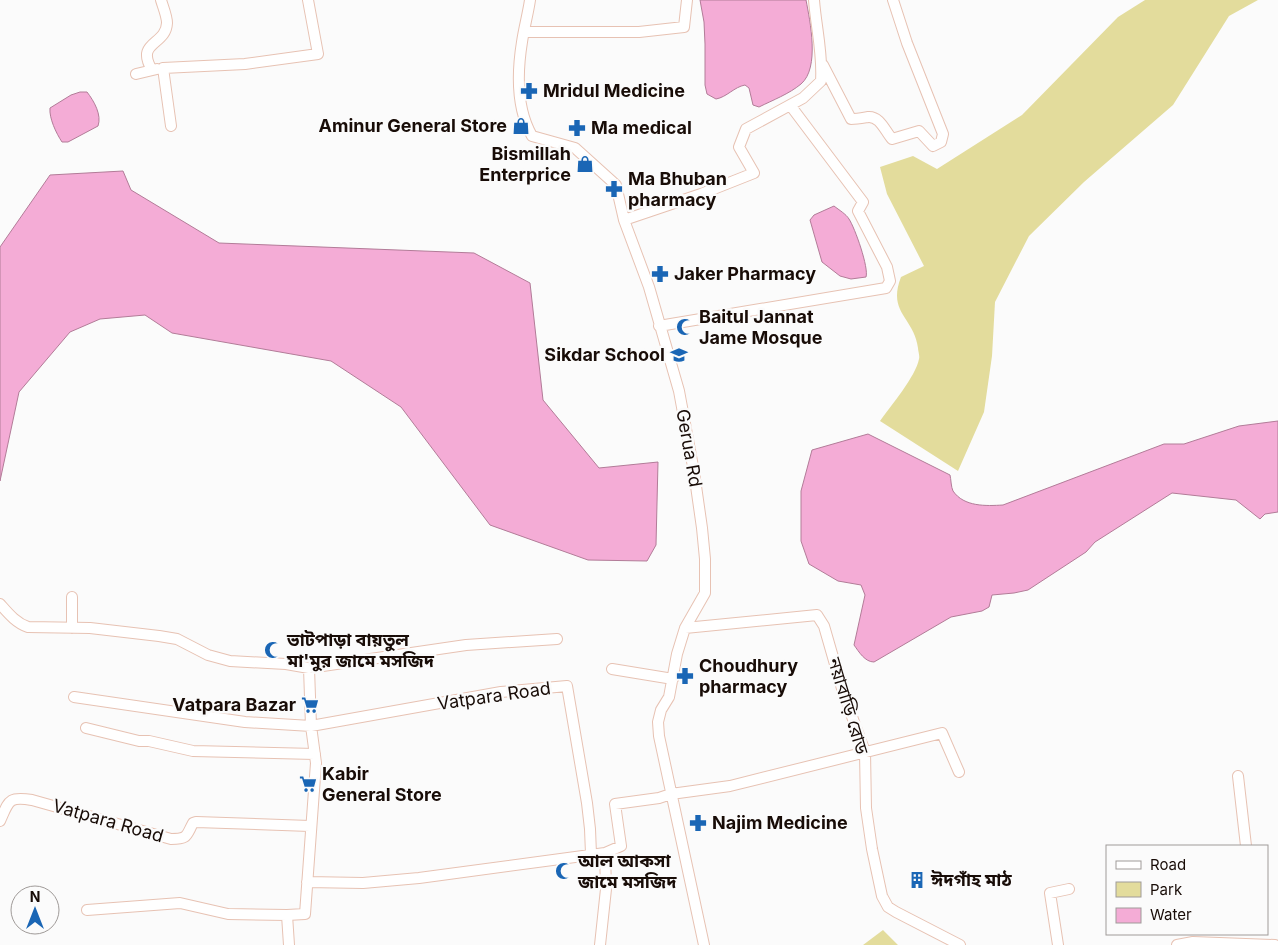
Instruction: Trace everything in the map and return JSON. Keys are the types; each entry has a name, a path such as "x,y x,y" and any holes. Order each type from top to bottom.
{"street":[{"path":"152,70 146,60 147,50 164,34 167,23 162,0"},
{"path":"136,74 163,68 245,64 318,54 308,0"},
{"name":"Gerua Rd","path":"530,0 524,32 518,87 525,124 532,136 575,148 616,185 624,220 649,287 659,326 667,345 679,391 694,472 705,559 705,593 685,628 677,654 669,697 661,710 658,722 659,736 704,945"},
{"path":"524,32 639,32 684,27 687,0"},
{"path":"624,220 701,194 754,173 739,147 746,130 803,98 821,81 823,64 814,0"},
{"path":"823,64 851,119 875,118 892,139 920,131 933,146 941,142 943,134 907,42 893,0"},
{"path":"163,68 170,126"},
{"path":"659,326 886,288 890,280 887,267 858,211 862,202 790,105"},
{"path":"72,598 72,628"},
{"path":"0,604 8,614 22,625 28,627 72,628 176,638 208,655 230,661 275,665 286,664 309,668 466,645 557,639"},
{"name":"নয়াবাড়ি রোড","path":"685,628 817,615 824,626 865,752 866,808 882,896 888,906 896,912 960,945"},
{"path":"87,910 180,903 228,914 305,914 316,762 311,726 309,668"},
{"path":"612,669 673,679"},
{"name":"Vatpara Road","path":"311,726 501,692 567,686 587,803 591,854"},
{"path":"74,697 245,722 311,726"},
{"path":"86,728 139,741 149,741 193,751 315,754"},
{"path":"307,882 363,883 418,878 605,852 621,846 615,804 730,786 942,733 959,772"},
{"path":"1238,776 1246,845"},
{"name":"Vatpara Road","path":"0,821 8,802 17,798 32,800 170,838 186,837 193,823 196,822 310,826"},
{"path":"600,945 606,889 605,852"},
{"path":"1058,945 1050,893 1069,889"},
{"path":"287,915 289,945"},
{"path":"1177,945 1194,942 1261,939 1275,945"}],"green space":[{"path":"1145,0 1258,0 1229,16 1173,105 1084,182 1029,236 995,302 992,356 984,412 958,471 880,421 908,382 919,359 916,338 899,307 897,299 901,277 924,266 887,194 880,167 913,156 937,169 1022,115 1118,17"},
{"path":"883,930 898,945 863,945"}],"water":[{"path":"700,0 806,0 812,44 812,56 807,77 791,91 759,107 753,105 749,88 745,85 716,99 707,94 705,85 704,22"},
{"path":"87,92 95,104 99,117 98,126 68,142 62,142 53,125 50,108 71,95"},
{"path":"123,171 131,190 219,243 474,253 530,283 543,400 599,468 658,462 656,545 647,561 588,560 490,525 401,407 331,361 172,333 145,315 100,319 70,332 19,392 0,481 0,247 50,175"},
{"path":"834,206 846,215 852,224 864,257 866,277 851,279 840,276 822,262 810,220 814,215"},
{"path":"1278,421 1278,512 1265,514 1260,519 1236,500 1172,493 1095,542 1086,552 1028,590 992,595 989,607 982,611 951,617 874,662 865,658 854,645 865,595 861,585 838,581 809,564 801,541 801,491 812,450 868,434 950,475 953,491 963,500 983,505 1003,505 1164,444 1184,444 1239,426"}],"place":[{"name":"Mridul Medicine","path":"529,91"},
{"name":"Aminur General Store","path":"521,126"},
{"name":"Ma medical","path":"577,128"},
{"name":"Bismillah Enterprice","path":"585,164"},
{"name":"Ma Bhuban pharmacy","path":"614,189"},
{"name":"Jaker Pharmacy","path":"660,274"},
{"name":"Baitul Jannat Jame Mosque","path":"685,327"},
{"name":"Sikdar School","path":"679,355"},
{"name":"ভাটপাড়া বায়তুল মা'মুর জামে মসজিদ","path":"273,650"},
{"name":"Choudhury pharmacy","path":"685,676"},
{"name":"Vatpara Bazar","path":"310,705"},
{"name":"Kabir General Store","path":"308,784"},
{"name":"Najim Medicine","path":"698,823"},
{"name":"আল আকসা জামে মসজিদ","path":"564,871"},
{"name":"ঈদগাঁহ মাঠ","path":"917,880"}]}
